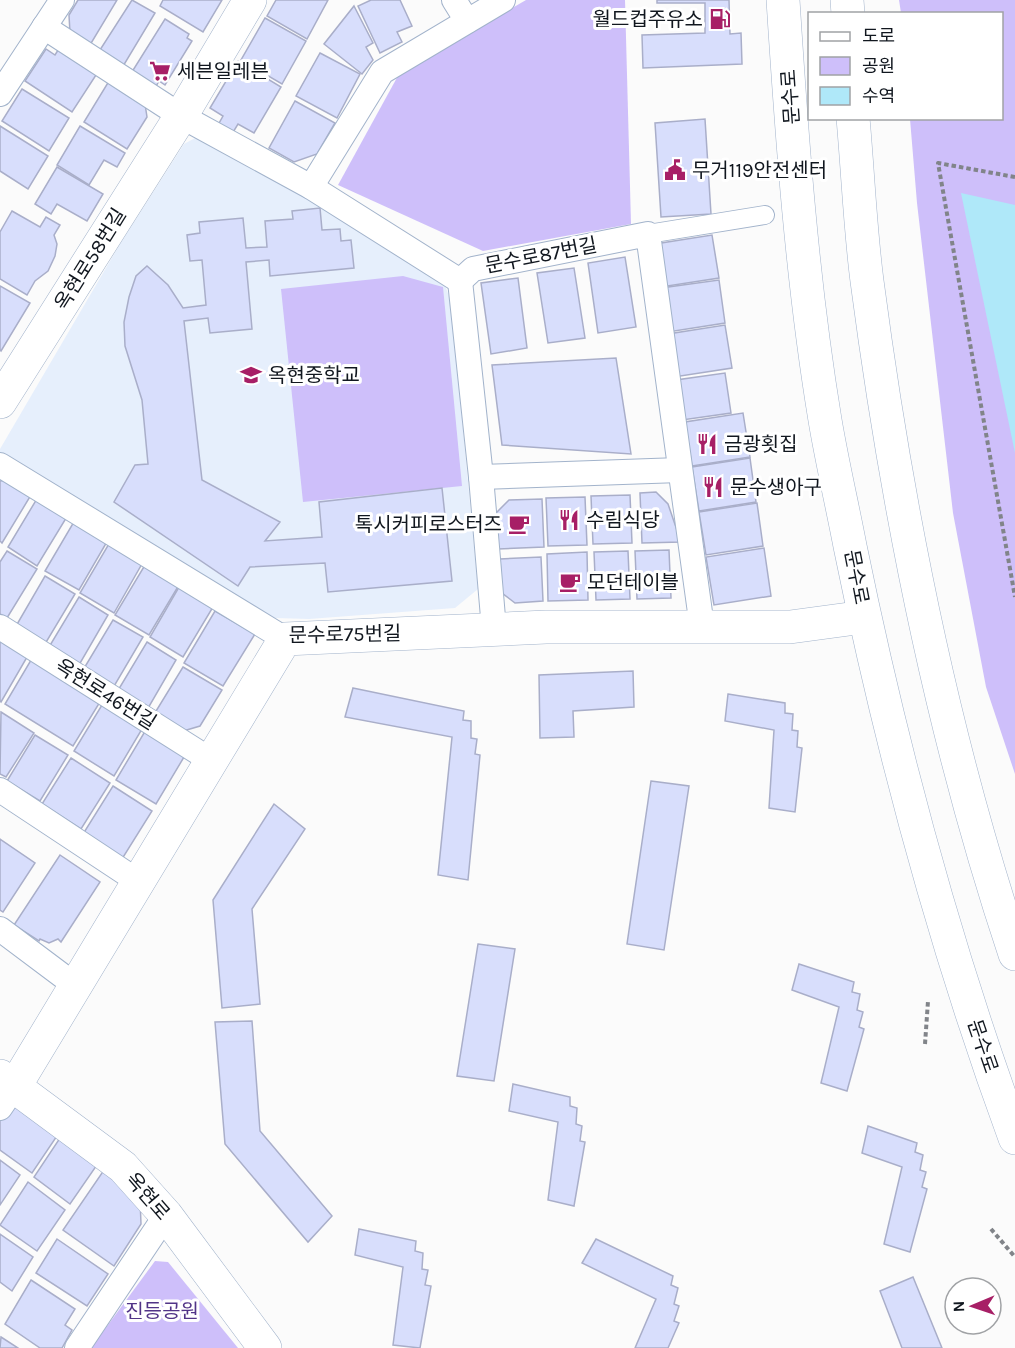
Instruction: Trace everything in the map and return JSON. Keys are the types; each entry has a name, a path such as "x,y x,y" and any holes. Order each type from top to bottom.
{"main road":[{"name":"옥현로58번길","path":"0,402 181,116 250,0"},
{"name":"문수로","path":"783,0 790,107 806,269 825,420 864,617 906,793 944,928 989,1068 1015,1138"},
{"path":"854,120 870,301 886,411 923,617 962,781 1015,954"},
{"name":"문수로75번길","path":"285,639 494,629 790,627 864,617"},
{"path":"5,1090 76,986 285,639"},
{"name":"옥현로","path":"5,1090 123,1167 166,1215 265,1348"}],"street":[{"path":"0,94 62,0"},
{"path":"454,0 467,21"},
{"path":"311,187 382,72 504,0"},
{"path":"44,27 181,116"},
{"name":"문수로87번길","path":"181,116 311,187 460,281 473,269 648,234 765,215"},
{"path":"648,234 702,627"},
{"path":"460,281 482,477 494,629"},
{"name":"문수로75번길","path":"0,465 285,639"},
{"path":"482,477 680,470"},
{"name":"옥현로46번길","path":"0,627 212,761"},
{"path":"0,790 139,882"},
{"path":"0,929 76,986"},
{"path":"77,1348 166,1215"}],"path":[{"path":"1015,177 938,163 1015,597"},
{"path":"925,1044 928,1001"},
{"path":"991,1229 1015,1257"}],"shaded area":[{"name":"옥현중학교","path":"197,137 310,198 444,283 451,301 478,589 455,608 309,619 275,618 0,456 0,449 120,244 184,144"}],"green space":[{"path":"526,0 625,0 631,224 483,251 338,185 399,74"},
{"path":"899,0 1015,0 1015,774 986,687 953,513 917,203 910,120 1003,120 1003,12 901,12"},
{"path":"403,276 443,287 462,486 303,502 281,289"},
{"name":"진등공원","path":"155,1261 168,1262 238,1348 91,1348"}],"water":[{"path":"961,193 1015,205 1015,453"}],"building":[{"path":"78,0 117,0 90,45 70,33 69,15"},
{"path":"132,0 155,13 122,68 98,53"},
{"path":"163,0 222,0 203,32 160,6"},
{"path":"276,0 328,0 307,39 267,16"},
{"path":"371,0 400,0 412,26 397,32 402,42 380,53 358,6"},
{"path":"657,0 729,0 730,34 741,33 742,64 643,68 642,35 705,33 705,3 657,3"},
{"path":"354,6 373,43 366,47 373,60 362,74 324,44"},
{"path":"265,18 306,41 282,84 241,60"},
{"path":"165,19 189,34 187,38 192,41 165,85 159,81 154,90 130,75"},
{"path":"60,47 98,72 72,112 25,81 46,49 55,55"},
{"path":"320,53 360,74 337,118 296,96"},
{"path":"238,61 281,87 254,133 238,124 232,134 218,125 223,116 210,108"},
{"path":"109,81 145,104 147,117 127,149 84,122"},
{"path":"22,89 69,118 49,151 2,121"},
{"path":"295,101 335,123 317,154 294,162 269,148"},
{"path":"705,119 711,214 661,217 655,123"},
{"path":"0,126 48,156 28,189 0,171"},
{"path":"80,126 125,153 117,167 104,160 89,185 57,165"},
{"path":"57,167 103,194 87,221 57,204 51,214 35,204"},
{"path":"320,208 322,230 340,229 341,241 351,240 354,268 270,276 269,260 246,262 252,329 210,333 208,318 184,321 202,480 280,522 265,541 322,537 319,502 442,488 452,581 328,592 325,563 250,567 238,586 114,502 135,465 148,464 142,400 125,346 124,322 136,276 147,266 168,285 183,308 206,305 202,260 190,261 187,235 200,233 199,222 243,218 246,248 267,247 265,221 293,219 292,211"},
{"path":"12,211 40,227 46,217 60,225 54,235 57,244 55,256 48,271 35,281 27,295 0,279 0,232"},
{"path":"712,235 719,278 661,287 655,244"},
{"path":"625,257 636,327 598,333 588,263"},
{"path":"574,268 585,338 548,343 537,273"},
{"path":"518,278 527,348 491,354 481,283"},
{"path":"719,280 725,323 668,332 661,288"},
{"path":"0,286 30,303 1,351 0,350"},
{"path":"725,325 732,368 674,377 668,334"},
{"path":"616,358 631,454 502,445 492,365"},
{"path":"725,373 731,413 682,420 676,380"},
{"path":"743,413 750,457 692,466 685,422"},
{"path":"750,458 756,502 699,511 692,467"},
{"path":"6,480 31,495 2,543 0,541 0,481"},
{"path":"656,492 668,504 681,542 642,543 640,493"},
{"path":"630,495 632,543 593,544 591,496"},
{"path":"38,497 68,515 37,566 8,547"},
{"path":"585,497 587,545 548,546 546,498"},
{"path":"542,499 544,547 498,549 496,513 509,500"},
{"path":"757,503 763,546 706,555 699,512"},
{"path":"75,520 108,540 79,590 45,571"},
{"path":"110,542 143,562 114,613 80,593"},
{"path":"764,548 771,596 714,605 706,557"},
{"path":"669,550 671,598 637,599 635,551"},
{"path":"7,551 37,569 7,618 0,614 0,562"},
{"path":"628,551 630,599 596,600 594,552"},
{"path":"587,552 588,600 548,601 547,554"},
{"path":"541,557 543,601 515,603 502,593 500,559"},
{"path":"145,565 179,585 149,635 115,615"},
{"path":"45,576 75,594 45,644 16,626"},
{"path":"179,587 213,607 183,657 150,637"},
{"path":"79,597 108,615 79,665 49,647"},
{"path":"215,611 255,634 223,686 184,663"},
{"path":"113,620 143,637 113,688 83,670"},
{"path":"0,634 30,652 1,702 0,701"},
{"path":"147,642 176,660 147,710 117,692"},
{"path":"34,655 103,697 73,746 5,704"},
{"path":"183,667 222,690 200,726 180,732 153,716"},
{"path":"633,671 634,707 573,711 574,737 540,738 539,675"},
{"path":"353,688 464,711 463,720 471,721 471,738 477,739 475,754 480,755 468,880 438,875 452,737 345,717"},
{"path":"728,694 785,703 785,713 793,714 792,730 798,731 797,747 802,748 795,812 769,808 774,730 725,721"},
{"path":"105,700 145,724 114,776 74,751"},
{"path":"1,712 34,733 6,777 0,774"},
{"path":"147,728 187,752 156,804 116,780"},
{"path":"35,735 68,755 40,801 7,781"},
{"path":"71,758 110,783 81,829 42,804"},
{"path":"651,781 689,786 664,950 627,944"},
{"path":"113,786 152,811 122,859 83,834"},
{"path":"274,804 305,829 252,909 260,1004 222,1008 213,900"},
{"path":"0,839 35,863 3,912 0,910"},
{"path":"60,855 100,882 61,942 58,939 49,943 40,939 39,941 14,925"},
{"path":"478,944 515,949 494,1081 457,1076"},
{"path":"799,964 854,982 852,992 860,994 857,1010 863,1012 859,1027 864,1029 847,1091 821,1083 839,1007 792,990"},
{"path":"252,1021 260,1131 332,1216 308,1242 225,1144 215,1022"},
{"path":"513,1084 570,1097 570,1106 577,1108 576,1124 582,1126 580,1141 585,1142 574,1206 548,1200 558,1122 509,1111"},
{"path":"25,1105 59,1133 32,1173 0,1150 0,1119 8,1106"},
{"path":"868,1126 917,1143 915,1152 923,1155 920,1170 926,1172 922,1187 927,1189 910,1252 884,1244 902,1167 862,1153"},
{"path":"62,1135 99,1162 70,1204 34,1177"},
{"path":"0,1160 20,1175 0,1205"},
{"path":"104,1170 140,1199 141,1224 114,1266 63,1230"},
{"path":"28,1182 65,1210 37,1251 0,1225"},
{"path":"359,1229 416,1241 415,1251 423,1253 422,1269 428,1270 425,1285 431,1286 420,1348 393,1345 403,1267 355,1255"},
{"path":"0,1234 33,1257 12,1291 0,1282"},
{"path":"57,1239 108,1274 87,1306 36,1273"},
{"path":"596,1239 673,1276 671,1285 678,1288 674,1304 679,1306 674,1321 679,1323 668,1348 635,1348 656,1299 582,1263"},
{"path":"913,1277 942,1348 902,1348 880,1291"},
{"path":"31,1280 75,1309 65,1325 72,1330 62,1348 40,1348 5,1324"},
{"path":"1,1337 18,1348 0,1348"}],"place":[{"name":"월드컵주유소","path":"720,19"},
{"name":"세븐일레븐","path":"160,71"},
{"name":"무거119안전센터","path":"675,170"},
{"name":"옥현중학교","path":"251,375"},
{"name":"금광횟집","path":"707,444"},
{"name":"문수생아구","path":"713,487"},
{"name":"수림식당","path":"569,520"},
{"name":"톡시커피로스터즈","path":"519,524"},
{"name":"모던테이블","path":"570,582"}]}
